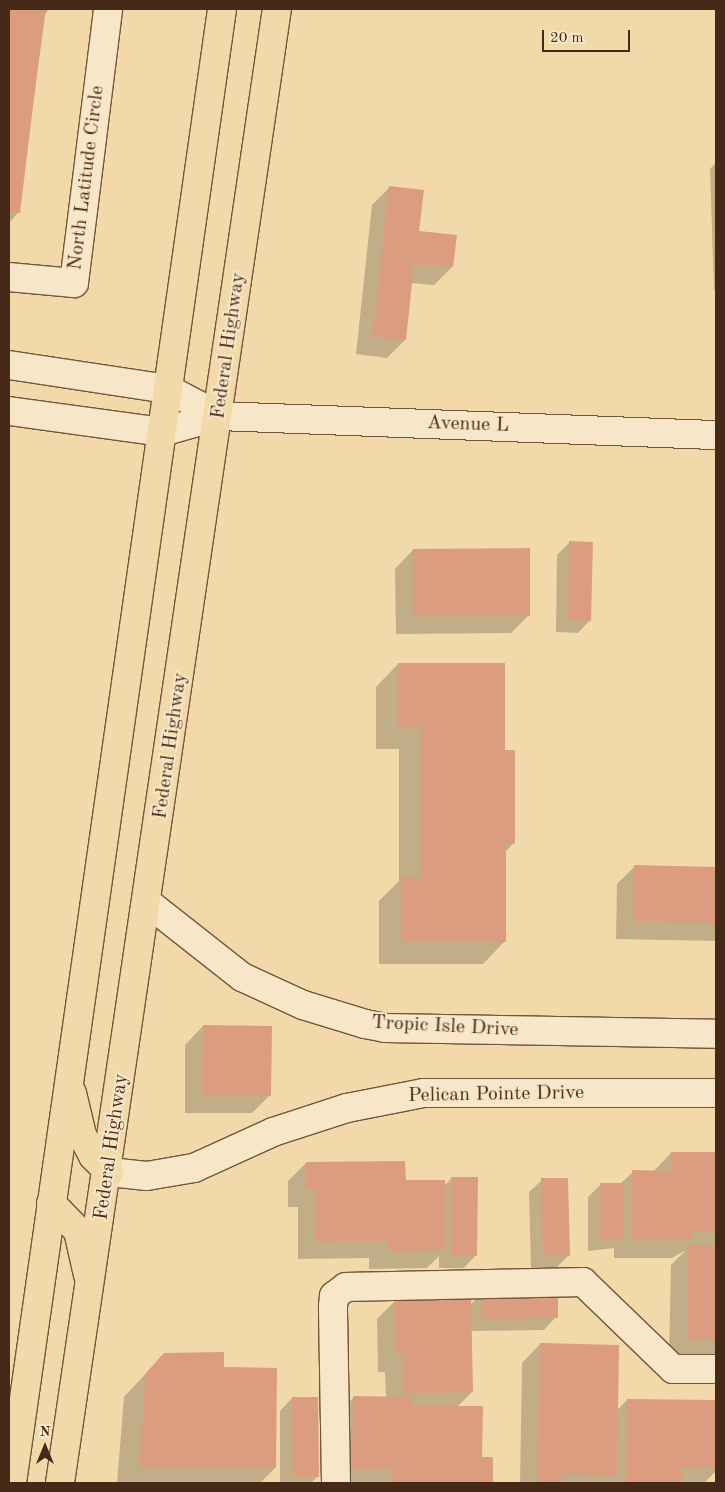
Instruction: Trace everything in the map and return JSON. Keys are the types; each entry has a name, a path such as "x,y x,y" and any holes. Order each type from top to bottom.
{"main road":[{"path":"12,1483 222,9"},
{"name":"Federal Highway","path":"60,1483 109,1172 277,9"},
{"path":"69,1080 82,1135 92,1156 109,1172"},
{"path":"51,1202 78,1231 91,1288"}],"street":[{"name":"North Latitude Circle","path":"9,277 74,283 108,9"},
{"path":"9,365 168,389 219,416"},
{"path":"9,411 162,432 219,416"},
{"name":"Avenue L","path":"219,416 716,435"},
{"name":"Tropic Isle Drive","path":"148,903 242,977 303,1004 364,1024 385,1028 716,1034"},
{"name":"Pelican Pointe Drive","path":"109,1172 147,1176 194,1168 273,1132 347,1108 424,1093 716,1093"},
{"path":"336,1483 334,1296 346,1287 378,1284 583,1282 673,1369 716,1369"}],"building":[{"path":"9,9 49,9 44,15 20,213 9,212"},
{"path":"389,186 424,190 419,231 457,235 453,267 414,264 406,340 373,337"},
{"path":"569,541 593,542 591,621 568,620"},
{"path":"530,548 530,616 413,616 413,549"},
{"path":"398,663 505,663 505,750 515,750 515,844 506,844 506,942 401,942 401,877 421,877 421,727 398,727"},
{"path":"634,865 716,867 716,923 633,921"},
{"path":"203,1025 272,1026 271,1096 202,1095"},
{"path":"671,1152 716,1152 716,1232 691,1232 691,1240 632,1240 632,1170 671,1171"},
{"path":"405,1161 406,1180 445,1180 446,1250 387,1251 387,1241 316,1242 315,1189 306,1189 306,1162"},
{"path":"451,1177 478,1177 477,1256 451,1256"},
{"path":"541,1178 568,1178 570,1256 543,1256"},
{"path":"600,1183 624,1183 624,1240 600,1239"},
{"path":"688,1245 716,1246 716,1339 687,1339"},
{"path":"481,1293 558,1293 558,1318 481,1319"},
{"path":"471,1297 473,1392 404,1394 403,1355 396,1355 394,1299"},
{"path":"540,1343 619,1345 617,1475 562,1474 562,1483 537,1483"},
{"path":"224,1352 224,1367 277,1368 276,1468 139,1468 146,1373 164,1353"},
{"path":"353,1396 411,1397 411,1406 483,1406 482,1457 493,1457 493,1483 392,1483 392,1470 352,1469"},
{"path":"292,1397 318,1397 319,1477 293,1477"},
{"path":"627,1399 716,1400 716,1467 682,1467 682,1483 626,1483"}]}
